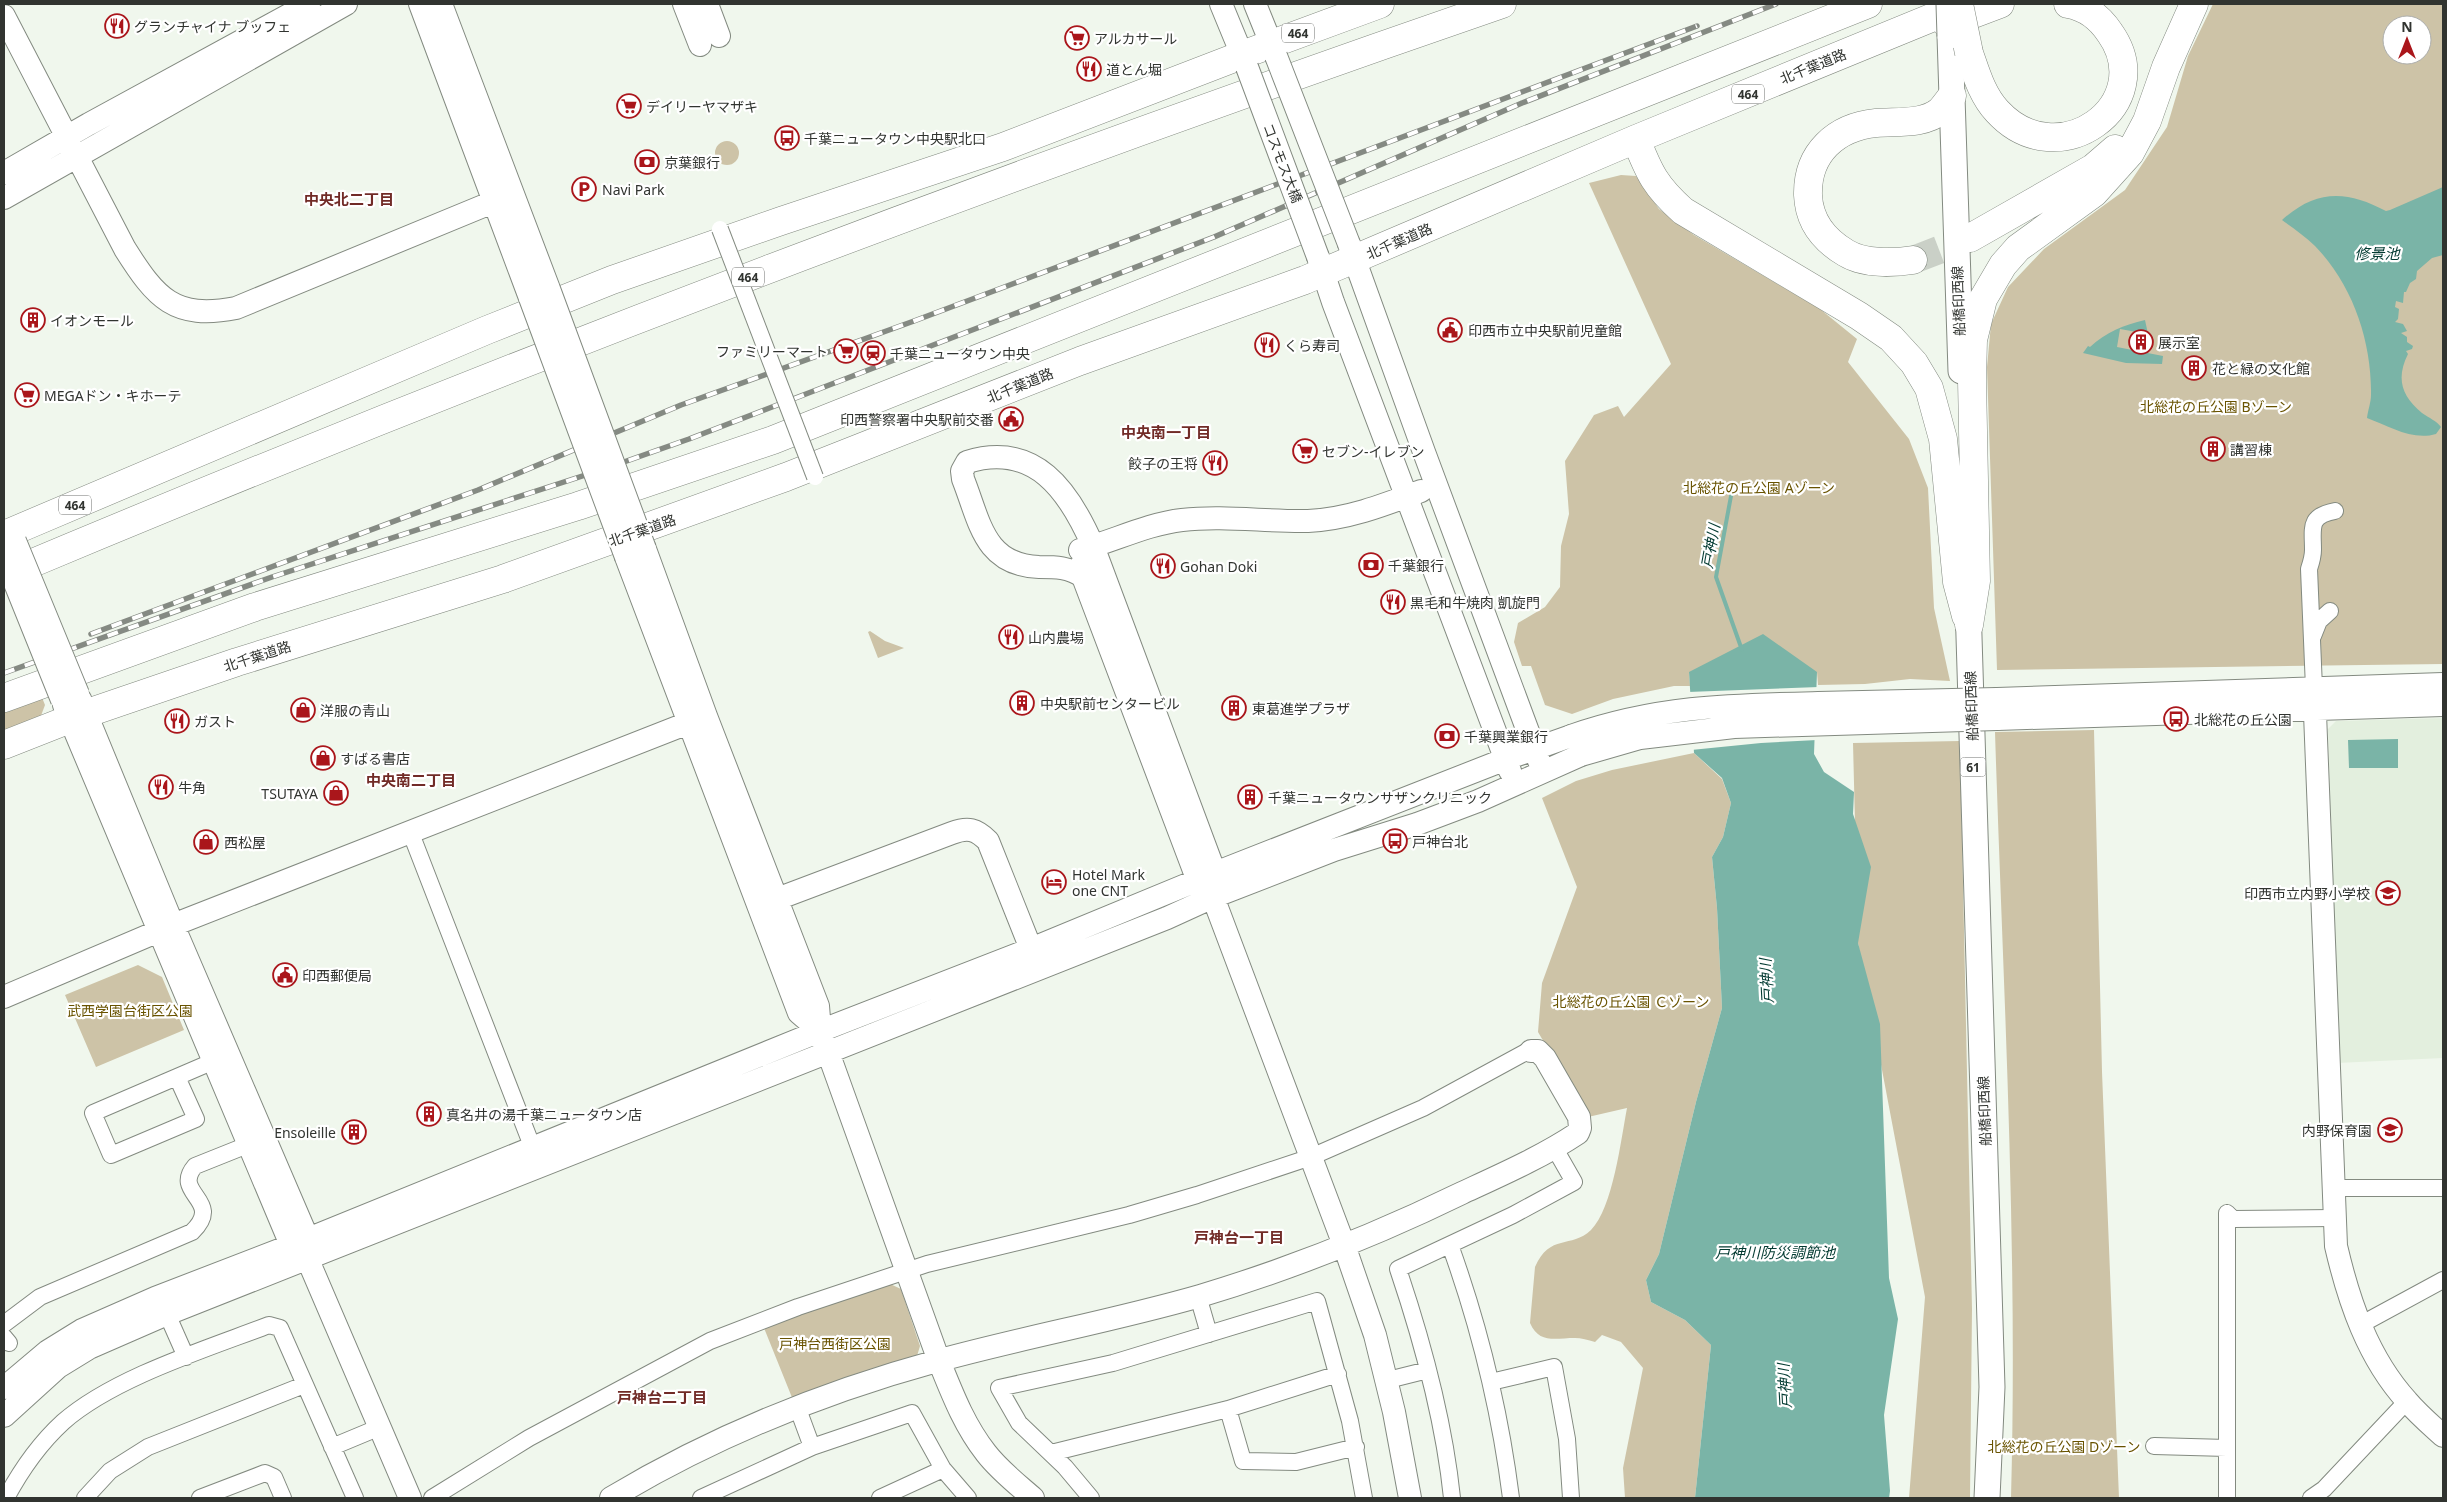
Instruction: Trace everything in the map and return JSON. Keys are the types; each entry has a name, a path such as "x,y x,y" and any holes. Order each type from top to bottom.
{"highway":[{"name":"464","path":"7,537 487,330 612,280 781,221 1004,148 1273,50 1380,4"},
{"name":"464","path":"4,575 503,371 645,316 1214,103 1502,4"},
{"path":"4,698 255,607 578,506 774,440 1868,4"},
{"path":"1959,4 1960,45 1992,104 2016,128 2039,137 2061,138 2078,135 2096,124 2113,106 2123,80 2121,54 2101,20 2077,6 2068,4"},
{"name":"北千葉道路","path":"4,745 74,707 237,662 503,579 660,524 850,453 1738,99 1758,88 1964,4"},
{"path":"1738,99 1764,95 2000,4"},
{"path":"1970,238 2093,168 2116,148 2150,101 2194,4"},
{"path":"1969,624 1976,581 1973,340 1983,299 2003,265 2018,248 2094,192 2130,153 2147,121 2166,67"},
{"path":"1913,260 1884,262 1868,260 1850,256 1833,246 1822,234 1813,219 1808,194 1811,172 1821,149 1834,138 1854,128 1875,123 1922,119 1939,112 1952,96"},
{"path":"1636,139 1650,176 1664,194 1682,211 1859,316 1890,338 1914,363 1929,388 1941,430 1957,582 1969,624"}],"main road":[{"name":"船橋印西線","path":"1949,4 1960,45 1952,96 1992,1387 1987,1498"}],"street":[{"path":"4,198 72,146 309,4"},
{"path":"4,173 72,146 346,4"},
{"path":"420,4 493,202 539,294"},
{"path":"441,4 539,294 698,719 799,1013 820,1030"},
{"path":"684,4 710,41 707,4"},
{"name":"コスモス大橋","path":"1221,4 1515,784"},
{"path":"1255,4 1352,252 1436,486 1544,771"},
{"path":"4,16 125,249 143,277 160,295 176,306 193,311 214,312 236,308 493,202"},
{"path":"720,230 815,477"},
{"path":"1083,577 1058,567 1023,566 1008,561 988,542 963,479 962,471 967,462 984,457 1001,456 1024,462 1042,472 1068,496 1080,514 1094,546 1213,897 1344,1245 1375,1335 1388,1380 1410,1498"},
{"path":"1040,567 1073,552 1160,524 1182,520 1317,520 1367,511 1436,486"},
{"path":"2335,511 2320,516 2314,522 2312,530 2313,552 2310,569 2336,1246 2360,1325 2387,1375 2407,1401 2443,1436"},
{"path":"7,537 74,707 166,928 410,1498"},
{"path":"1094,546 1083,561 1083,577 1207,877"},
{"path":"2312,638 2319,621 2330,611"},
{"path":"4,1388 48,1351 82,1330 155,1298 303,1248 828,1052 1334,850 1417,824 1544,771 1576,746 1632,717 1675,710 1733,705 1997,709 2314,698 2443,684"},
{"path":"2314,698 2443,704"},
{"path":"4,997 166,928 698,719"},
{"path":"698,719 777,899 818,1006 820,1030 905,1271 958,1408 978,1442 999,1467 1033,1498"},
{"path":"4,1416 58,1367 89,1348 167,1314 303,1248 532,1146 1534,748 1576,746"},
{"path":"777,899 963,829 974,830 988,841 1031,949"},
{"path":"410,831 532,1146"},
{"path":"166,928 214,1061 250,1144 303,1248"},
{"path":"432,1498 529,1438 710,1341 798,1307 927,1264 1129,1215 1311,1157 1423,1108 1526,1052 1538,1051 1544,1058 1579,1117 1580,1128 1578,1133 1554,1147 1424,1212 1344,1245 1198,1296 939,1361 847,1389 726,1439 624,1495"},
{"path":"177,1077 196,1119 111,1155 93,1113 214,1061"},
{"path":"4,1324 40,1297 192,1232 202,1222 204,1209 188,1182 189,1173 195,1166 250,1144"},
{"path":"1452,1498 1440,1422 1428,1370 1398,1269 1450,1245 1574,1182 1554,1147"},
{"path":"2333,1188 2443,1188"},
{"path":"2226,1498 2227,1213 2233,1219 2334,1218"},
{"path":"1450,1245 1470,1304 1491,1382 1511,1498"},
{"path":"2360,1325 2443,1280"},
{"path":"1198,1296 1210,1334"},
{"path":"1091,1498 1051,1453 1019,1423 999,1388 1113,1363 1317,1302 1338,1374 1356,1447 1364,1498"},
{"path":"167,1314 186,1357"},
{"path":"7,1498 21,1472 41,1444 64,1422 95,1400 124,1384 186,1357 269,1325 280,1328 354,1498"},
{"path":"1491,1382 1554,1367 1567,1439 1571,1498"},
{"path":"1388,1380 1428,1370"},
{"path":"1051,1453 1228,1409 1338,1374"},
{"path":"85,1498 110,1471 148,1447 304,1385"},
{"path":"2311,1498 2324,1490 2407,1401"},
{"path":"798,1409 812,1447"},
{"path":"1228,1409 1243,1461 1296,1462 1356,1447"},
{"path":"701,1498 812,1447 912,1413 943,1469 968,1498"},
{"path":"332,1447 380,1427"},
{"path":"2154,1446 2226,1448"},
{"path":"880,1498 943,1469"},
{"path":"208,1497 265,1473 274,1477 283,1498"}],"shaded area":[{"name":"印西市立内野小学校","path":"2443,718 2443,1058 2337,1063 2328,729 2336,721"}],"green space":[{"name":"北総花の丘公園 Bゾーン","path":"2213,4 2443,4 2443,664 1997,670 1987,367 1991,324 2008,287 2044,249 2125,190 2167,127 2188,56"},
{"path":"727,141 735,145 739,153 735,161 727,165 719,161 715,153 719,145"},
{"name":"北総花の丘公園 Aゾーン","path":"1621,175 1636,176 1659,209 1694,235 1820,309 1857,339 1848,362 1909,439 1928,488 1934,608 1950,681 1910,679 1865,684 1818,685 1817,672 1689,672 1690,686 1674,686 1613,699 1572,714 1545,705 1531,666 1522,666 1514,642 1518,623 1545,607 1560,587 1561,546 1569,514 1565,461 1594,415 1618,406 1624,417 1671,364 1589,183"},
{"path":"870,631 885,641 904,648 878,658 868,632"},
{"path":"41,695 45,705 39,721 4,735 4,710"},
{"name":"北総花の丘公園 Dゾーン","path":"2094,730 2102,1072 2119,1498 2011,1498 2013,1307 2011,1211 1995,732"},
{"path":"1960,741 1972,1309 1970,1498 1909,1498 1925,1297 1858,943 1853,743"},
{"name":"北総花の丘公園 Ｃゾーン","path":"1694,753 1722,779 1731,803 1723,837 1712,857 1717,908 1722,1008 1696,1102 1659,1254 1646,1280 1651,1302 1685,1320 1711,1345 1695,1498 1625,1498 1623,1468 1643,1368 1621,1342 1602,1335 1595,1342 1577,1338 1554,1339 1543,1337 1534,1330 1530,1323 1535,1267 1541,1256 1554,1245 1583,1236 1599,1220 1615,1172 1627,1108 1588,1117 1538,1032 1542,983 1577,887 1542,798 1576,781 1612,770"},
{"name":"武西学園台街区公園","path":"138,965 162,977 184,1030 96,1067 65,995"},
{"name":"戸神台西街区公園","path":"888,1283 901,1289 920,1346 917,1356 793,1400 764,1328"}],"water":[{"name":"修景池","path":"2443,187 2443,255 2432,258 2417,271 2416,279 2410,283 2406,292 2404,292 2403,303 2396,301 2395,307 2399,309 2398,319 2395,322 2403,324 2407,331 2401,333 2407,337 2407,342 2413,346 2412,349 2406,351 2408,354 2402,371 2405,393 2415,407 2441,427 2436,434 2418,436 2401,432 2367,418 2371,400 2368,355 2358,315 2350,296 2340,278 2315,246 2282,220 2307,203 2320,198 2345,196 2372,204 2386,211"},
{"path":"2145,320 2148,334 2120,329 2117,347 2163,356 2162,364 2126,363 2083,353 2088,346 2090,347 2109,333 2123,327"},
{"name":"戸神川防災調節池","path":"1763,634 1817,672 1814,754 1824,772 1854,792 1853,814 1871,867 1858,943 1880,1024 1889,1278 1898,1319 1884,1415 1889,1498 1695,1498 1711,1345 1685,1320 1651,1302 1646,1280 1659,1254 1696,1102 1722,1008 1717,908 1712,857 1723,837 1731,803 1722,778 1694,753 1689,672"},
{"path":"2398,739 2398,768 2349,768 2348,740"}],"pier":[{"path":"1819,687 1817,740 1691,750 1688,692"}],"waterway":[{"name":"戸神川","path":"1731,496 1716,577 1742,650"}],"tunnel":[{"path":"1913,260 1970,238"}],"railway":[{"path":"4,673 272,577 604,469 689,439 1214,237 1522,103 1776,4"},
{"path":"91,634 478,490 681,405 914,321 1697,26"}],"place":[{"name":"グランチャイナ ブッフェ","path":"117,26"},
{"name":"アルカサール","path":"1077,38"},
{"name":"道とん堀","path":"1089,69"},
{"name":"デイリーヤマザキ","path":"629,106"},
{"name":"千葉ニュータウン中央駅北口","path":"787,138"},
{"name":"京葉銀行","path":"647,162"},
{"name":"Navi Park","path":"584,189"},
{"name":"イオンモール","path":"33,320"},
{"name":"印西市立中央駅前児童館","path":"1450,330"},
{"name":"展示室","path":"2141,342"},
{"name":"くら寿司","path":"1267,345"},
{"name":"ファミリーマート","path":"846,351"},
{"name":"千葉ニュータウン中央","path":"873,353"},
{"name":"花と緑の文化館","path":"2194,368"},
{"name":"MEGAドン・キホーテ","path":"27,395"},
{"name":"印西警察署中央駅前交番","path":"1011,419"},
{"name":"講習棟","path":"2213,449"},
{"name":"セブン-イレブン","path":"1305,451"},
{"name":"餃子の王将","path":"1215,463"},
{"name":"千葉銀行","path":"1371,565"},
{"name":"Gohan Doki","path":"1163,566"},
{"name":"黒毛和牛焼肉 凱旋門","path":"1393,602"},
{"name":"山内農場","path":"1011,637"},
{"name":"中央駅前センタービル","path":"1022,703"},
{"name":"東葛進学プラザ","path":"1234,708"},
{"name":"洋服の青山","path":"303,710"},
{"name":"北総花の丘公園","path":"2176,719"},
{"name":"ガスト","path":"177,721"},
{"name":"千葉興業銀行","path":"1447,736"},
{"name":"すばる書店","path":"323,758"},
{"name":"牛角","path":"161,787"},
{"name":"TSUTAYA","path":"336,793"},
{"name":"千葉ニュータウンサザンクリニック","path":"1250,797"},
{"name":"戸神台北","path":"1395,841"},
{"name":"西松屋","path":"206,842"},
{"name":"Hotel Mark one CNT","path":"1054,882"},
{"name":"印西市立内野小学校","path":"2388,893"},
{"name":"印西郵便局","path":"285,975"},
{"name":"真名井の湯千葉ニュータウン店","path":"429,1114"},
{"name":"内野保育園","path":"2390,1130"},
{"name":"Ensoleille","path":"354,1132"}],"district":[{"name":"中央北二丁目","path":"349,199"},
{"name":"中央南一丁目","path":"1166,432"},
{"name":"中央南二丁目","path":"411,780"},
{"name":"戸神台一丁目","path":"1239,1237"},
{"name":"戸神台二丁目","path":"662,1397"}]}
